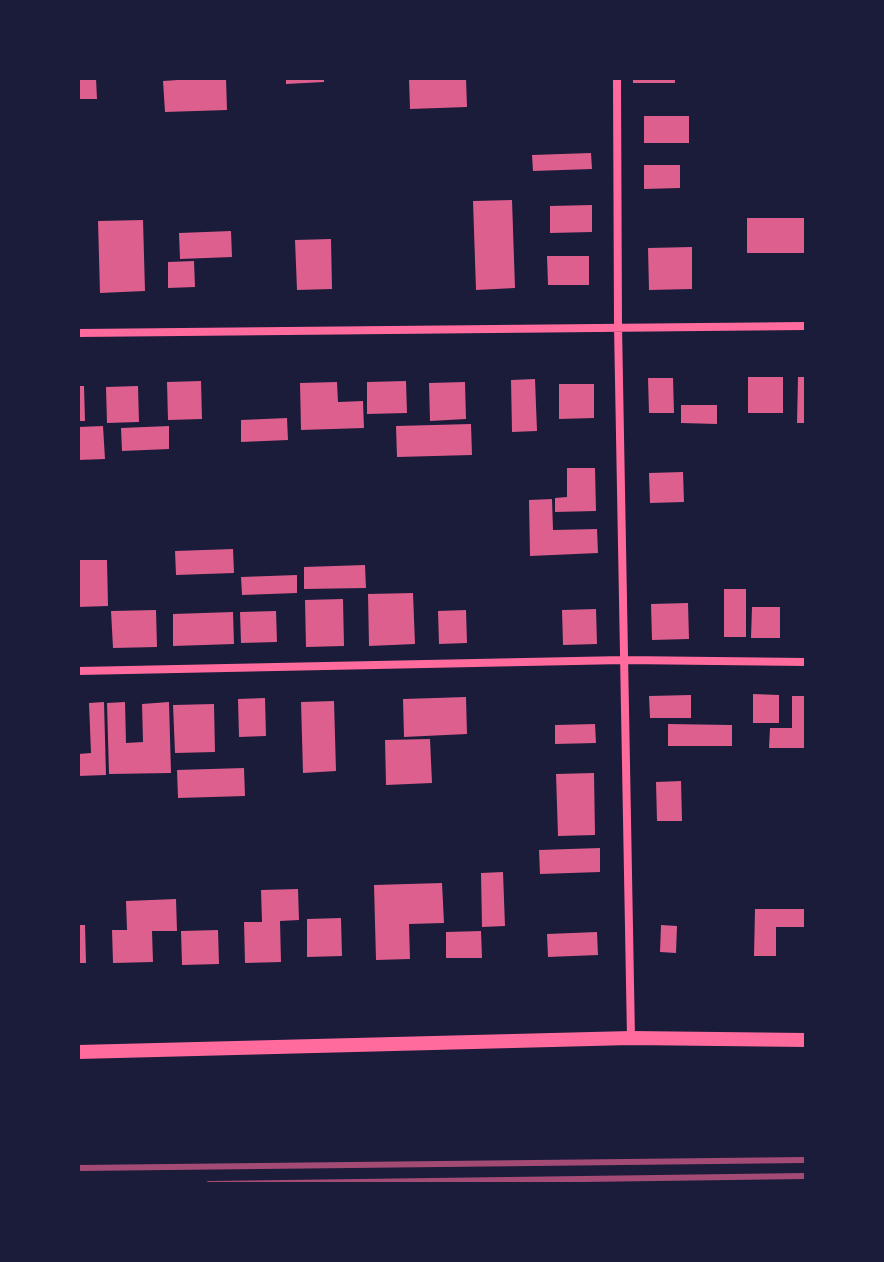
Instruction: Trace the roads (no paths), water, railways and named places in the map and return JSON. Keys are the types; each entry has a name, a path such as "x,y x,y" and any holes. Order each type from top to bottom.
{"street":[{"path":"617,78 618,326 631,1038"},
{"path":"78,333 806,326"},
{"path":"78,671 624,660 806,662"},
{"path":"78,1052 631,1038 806,1040"}],"railway":[{"path":"78,1168 806,1160"},
{"path":"209,1184 806,1176"}]}
